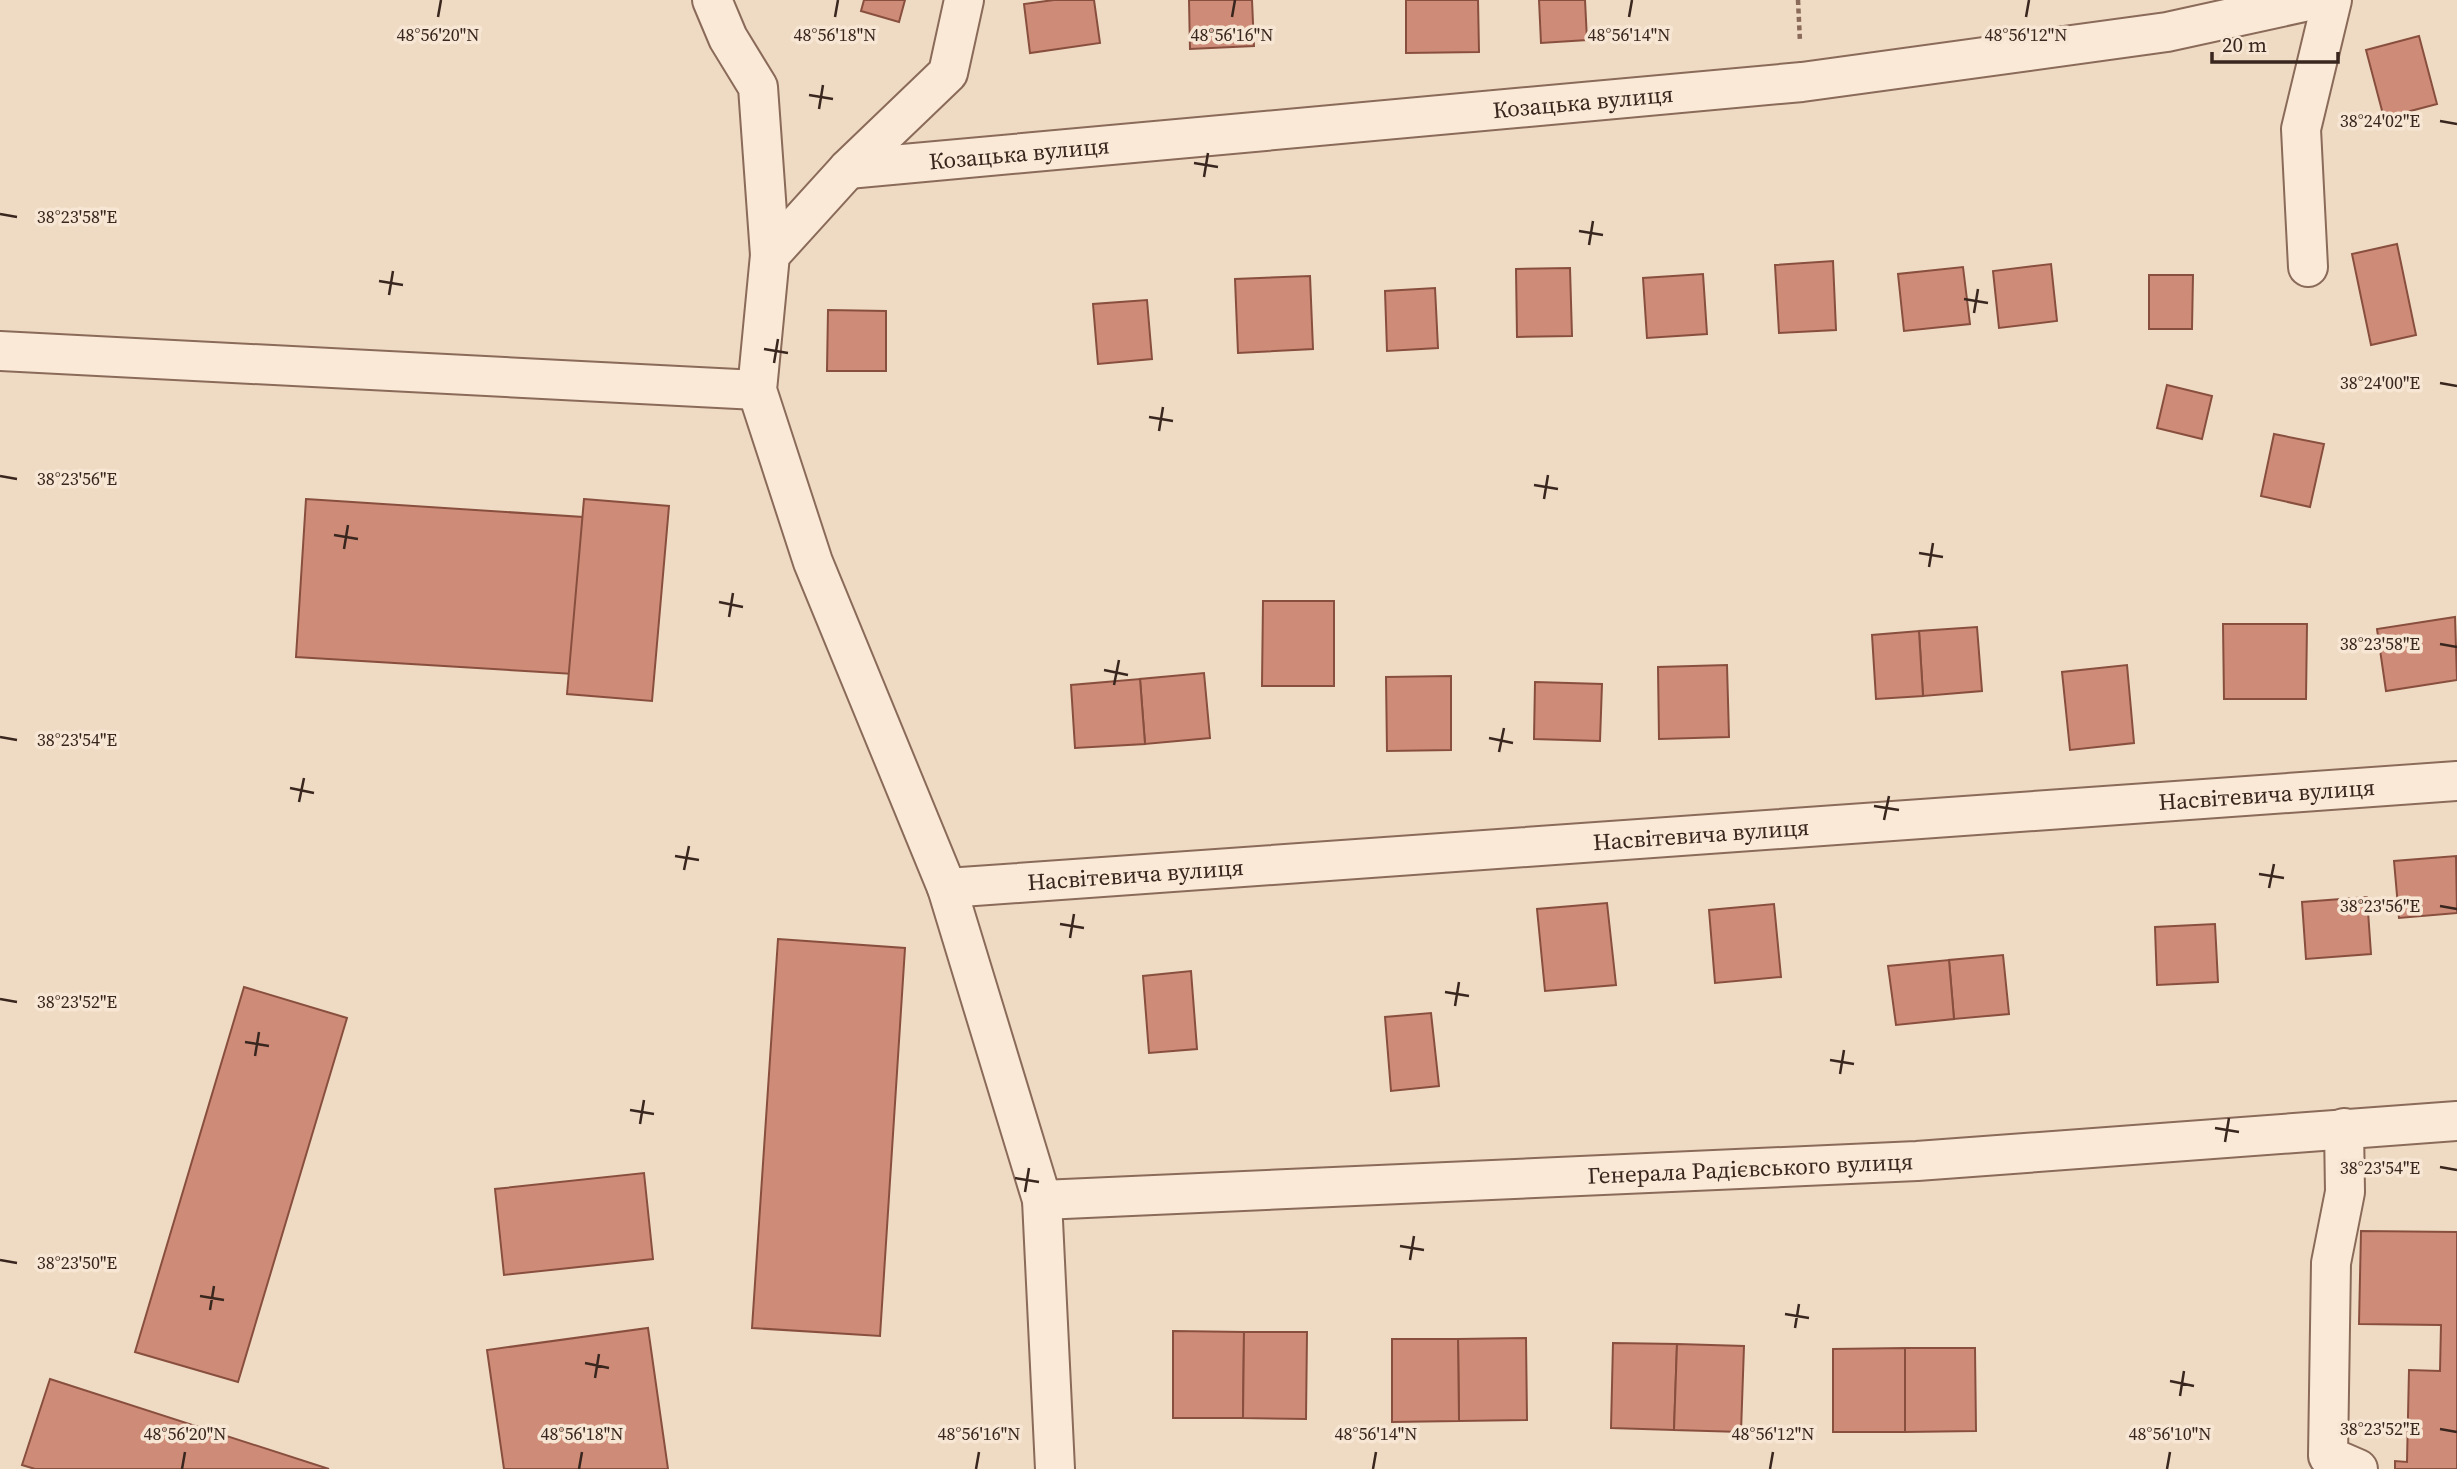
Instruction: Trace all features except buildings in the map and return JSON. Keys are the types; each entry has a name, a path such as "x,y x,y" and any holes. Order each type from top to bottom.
{"street":[{"path":"712,0 728,38 758,87 770,255 757,390 813,562 947,888 1042,1200 1055,1469"},
{"path":"770,255 848,169 948,73 964,0"},
{"name":"Козацька вулиця","path":"848,169 1802,82 2167,33 2312,0"},
{"path":"2308,267 2301,130 2332,0"},
{"path":"0,351 757,390"},
{"name":"Насвітевича вулиця","path":"947,888 2457,781"},
{"name":"Генерала Радієвського вулиця","path":"1042,1200 1917,1161 2457,1121"},
{"path":"2344,1128 2345,1192 2331,1263 2328,1456 2358,1469"}]}
